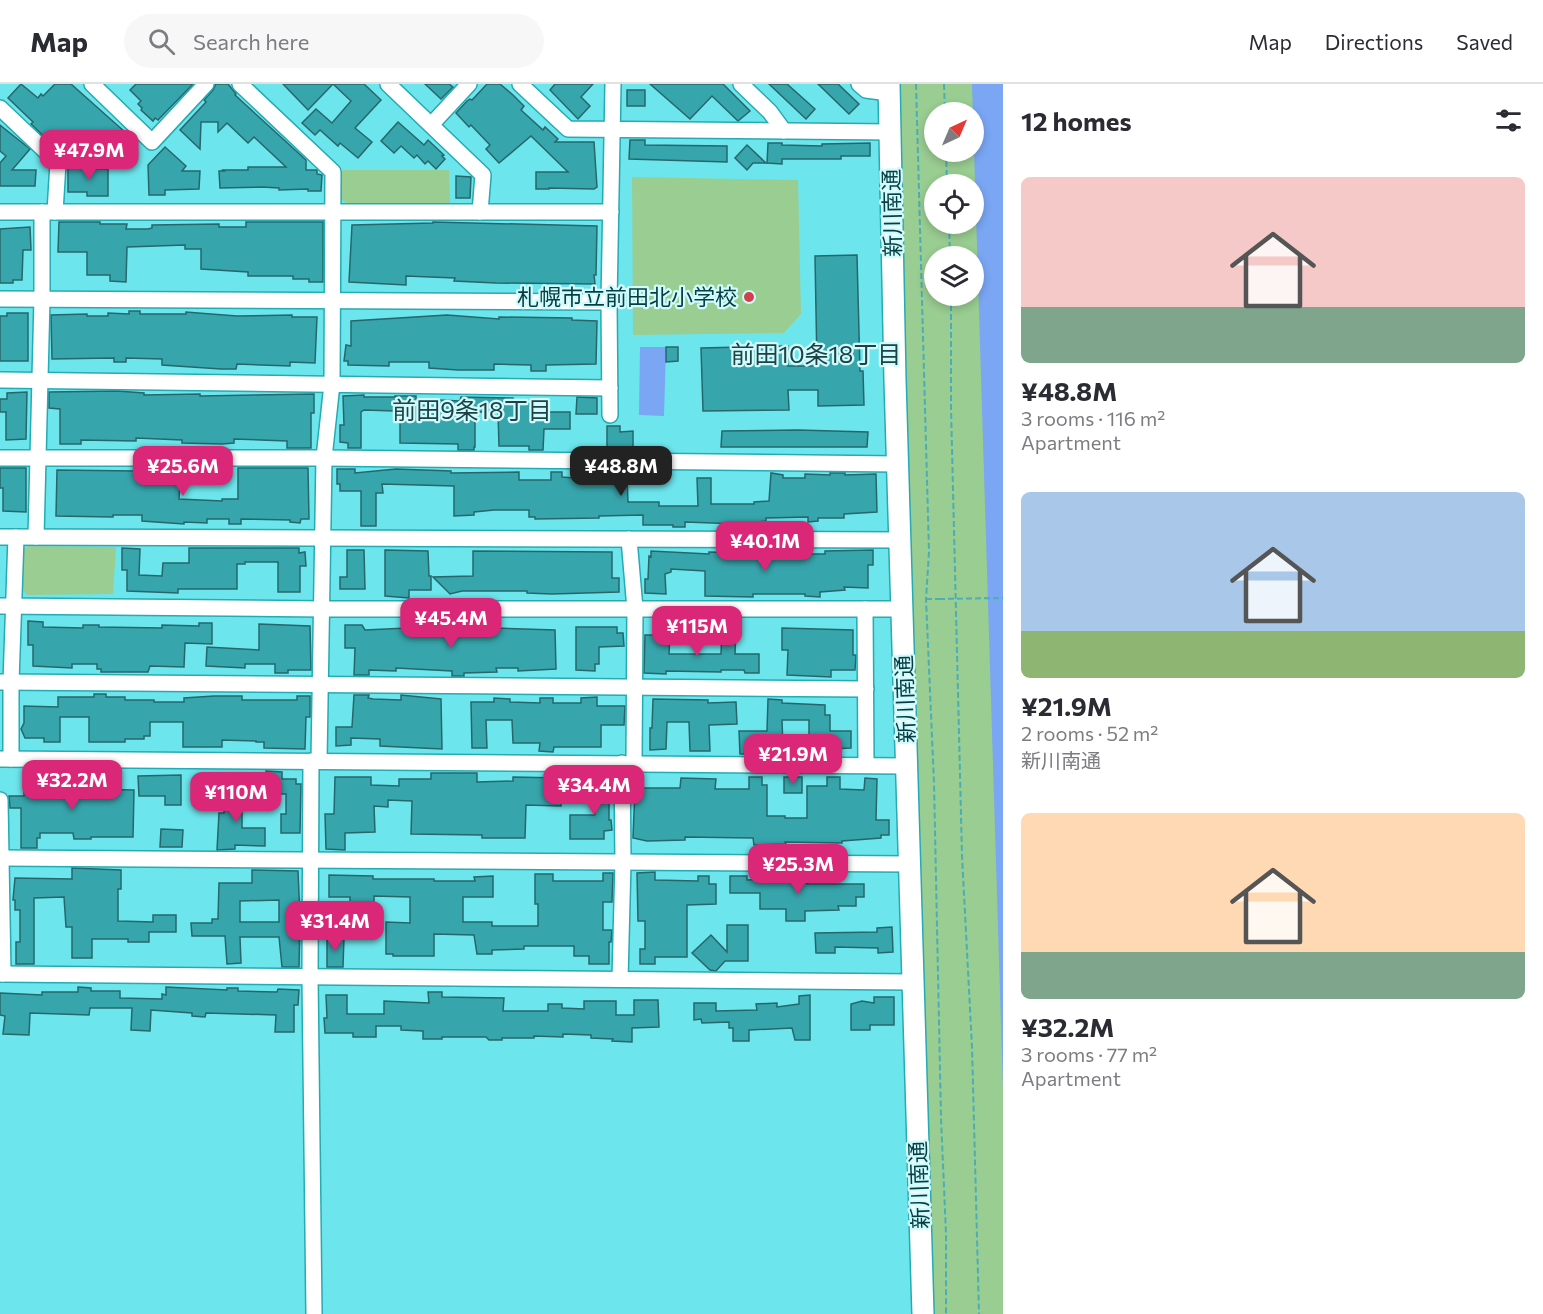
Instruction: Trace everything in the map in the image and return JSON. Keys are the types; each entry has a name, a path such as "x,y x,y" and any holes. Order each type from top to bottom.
{"street":[{"path":"92,84 152,142 206,84"},
{"path":"240,84 333,172 332,384 324,458 320,685 309,860 314,1314"},
{"path":"388,84 483,175 480,212"},
{"path":"431,125 470,84"},
{"path":"520,84 568,129 891,132"},
{"path":"610,415 609,302 613,84"},
{"path":"741,84 770,112 784,131"},
{"path":"859,84 866,90 889,89"},
{"name":"新川南通","path":"889,89 923,1314"},
{"path":"0,108 58,163 48,212 42,299 36,537"},
{"path":"0,212 610,212"},
{"path":"0,299 609,302"},
{"path":"0,380 610,388"},
{"path":"0,458 324,458 898,464"},
{"path":"0,537 900,540"},
{"path":"16,537 7,606 5,759 907,766"},
{"path":"620,979 623,862 634,687 635,609 629,539"},
{"path":"7,606 322,609 902,609"},
{"path":"866,609 866,765"},
{"path":"6,682 866,689"},
{"path":"0,801 1,974 913,982"},
{"path":"1,858 910,864"}],"path":[{"path":"916,84 929,552 926,599 934,783 946,1234 946,1314"},
{"path":"944,84 945,102"},
{"path":"951,306 951,408 962,856 972,1047 979,1314"},
{"path":"926,599 1003,598"}],"green space":[{"path":"899,84 1003,84 1003,1314 930,1314 903,352"},
{"path":"342,170 449,170 450,204 346,203 341,199"},
{"path":"632,177 798,180 801,314 784,333 633,335"},
{"path":"28,546 116,547 113,594 27,595 23,590 22,550"}],"water":[{"path":"972,84 1003,84 1003,1089 979,306 984,306 984,246 977,246 977,234 984,234 984,174 975,174 974,162 984,162 984,102 973,102"},
{"path":"640,347 666,347 664,416 639,415"}],"building":[{"path":"21,84 38,98 55,84 71,84 135,141 122,155 100,136 84,154 84,166 54,138 50,142 8,98"},
{"path":"136,84 193,84 158,120 155,118 153,121 141,110 138,104 141,101 130,90"},
{"path":"216,84 228,84 235,95 306,160 306,170 317,170 317,174 322,175 321,191 279,190 279,188 262,187 220,188 219,171 248,170 248,167 286,167 254,137 248,143 227,123 218,132 218,122 201,122 200,149 180,130 206,102 204,100"},
{"path":"283,84 333,84 308,110"},
{"path":"333,84 364,84 381,100 355,128 372,142 358,158 340,143 338,146 320,130 315,135 302,123 316,109 332,123 351,101"},
{"path":"425,84 449,84 453,87 441,99"},
{"path":"487,84 500,84 513,95 524,106 521,110 543,130 545,127 558,139 555,142 594,142 597,187 594,189 536,189 536,172 568,172 531,136 499,163 486,149 490,145 456,113"},
{"path":"555,84 593,84 581,97 590,106 578,119 550,90"},
{"path":"650,84 723,84 750,111 738,121 712,96 690,119"},
{"path":"769,84 787,84 815,109 806,119"},
{"path":"818,84 838,84 859,104 849,114"},
{"path":"627,90 645,90 645,106 627,106"},
{"path":"398,122 424,145 428,140 444,155 442,156 445,159 436,169 428,161 425,164 417,155 414,158 401,146 394,153 381,141"},
{"path":"0,125 30,149 12,170 36,170 35,186 0,186 0,163 6,156 0,151"},
{"path":"630,140 645,140 645,145 727,146 727,162 629,159"},
{"path":"768,143 822,146 822,144 870,143 870,156 841,156 841,159 782,159 782,164 767,163"},
{"path":"747,145 766,163 753,163 747,170 735,158"},
{"path":"165,147 186,166 182,171 200,171 199,189 165,190 165,195 149,195 148,165"},
{"path":"68,167 108,169 108,196 87,196 87,192 68,192"},
{"path":"456,176 471,177 470,198 456,198"},
{"path":"59,222 127,224 126,229 148,229 152,228 152,225 219,224 219,227 246,227 246,222 323,222 323,282 293,279 293,276 248,276 248,272 201,269 201,249 185,249 185,245 127,247 126,282 110,281 110,275 87,275 87,252 58,252"},
{"path":"433,222 597,226 595,284 496,283 454,281 455,278 406,276 406,285 349,282 352,225"},
{"path":"30,227 31,250 23,250 22,280 0,283 0,229"},
{"path":"857,255 860,371 863,371 864,405 818,406 818,390 788,390 789,410 703,411 701,348 788,346 788,366 817,366 815,256"},
{"path":"129,311 140,311 140,314 186,314 186,312 237,316 317,317 315,363 290,362 290,366 237,364 236,369 221,369 162,365 162,359 126,358 126,362 114,362 114,358 52,359 51,315 108,316 108,313 129,314"},
{"path":"7,313 28,313 28,361 0,361 0,316 7,316"},
{"path":"447,315 499,319 499,317 572,318 572,320 597,321 596,364 546,365 546,371 531,371 531,365 494,364 494,370 458,370 429,368 429,362 389,362 389,366 348,365 348,361 344,361 346,345 351,346 351,321"},
{"path":"666,347 678,347 678,361 666,362"},
{"path":"27,392 26,439 6,440 6,412 0,412 0,399 7,399 7,393"},
{"path":"49,392 144,393 144,395 200,394 200,396 314,394 314,413 311,413 311,448 287,448 287,441 234,439 234,443 222,444 136,438 136,441 81,440 81,444 60,444 60,409 49,408"},
{"path":"364,395 364,397 416,396 416,399 460,401 461,397 513,398 513,400 518,400 518,403 546,404 546,412 570,412 570,429 544,429 543,450 529,450 529,446 499,446 498,412 475,412 474,450 458,450 458,444 400,443 400,413 364,410 361,412 361,448 348,448 348,443 340,442 340,425 344,425 343,396"},
{"path":"577,397 597,398 597,414 576,414"},
{"path":"607,426 620,426 620,432 633,431 633,447 607,447"},
{"path":"722,431 868,432 867,447 721,447"},
{"path":"0,468 26,468 26,512 3,511"},
{"path":"168,468 181,468 179,499 222,501 222,499 238,499 238,468 308,468 309,519 301,519 300,523 290,522 290,520 241,519 241,524 229,524 229,519 207,519 207,523 184,522 184,524 142,521 142,515 56,516 57,470 136,471 136,477 167,477"},
{"path":"337,469 355,469 355,473 396,469 451,471 451,473 519,472 519,480 551,480 551,472 562,472 562,477 575,478 588,478 588,473 598,473 599,479 627,479 628,502 659,502 659,506 698,506 697,478 711,478 711,504 754,504 754,502 769,501 771,473 783,475 783,478 805,478 805,474 876,474 877,512 844,514 844,518 818,518 818,521 808,522 808,517 766,518 766,521 740,524 685,522 685,527 643,525 643,515 535,519 535,517 529,517 529,510 494,510 474,512 474,515 454,516 454,486 382,484 383,493 376,493 376,526 361,526 361,491 340,491 340,484 337,484"},
{"path":"122,548 140,549 139,575 162,576 163,563 189,563 189,548 299,548 299,553 305,552 306,566 300,566 300,592 278,592 278,562 237,564 237,589 178,589 178,593 127,591 127,570 122,570"},
{"path":"347,550 364,550 365,589 340,589 340,577 347,577"},
{"path":"385,550 428,551 431,590 409,590 409,598 385,596"},
{"path":"873,550 873,565 868,565 868,588 844,587 845,590 820,592 820,597 805,596 805,594 753,594 753,597 705,596 705,571 671,569 671,572 665,574 666,594 645,593 645,579 648,579 651,551 709,554 709,552 825,554 825,551"},
{"path":"473,551 612,552 612,578 619,578 619,592 552,594 527,593 527,591 462,591 450,594 433,577 473,576"},
{"path":"28,621 43,622 43,627 83,628 83,625 99,625 99,627 162,628 162,625 199,626 199,623 212,623 212,644 185,643 184,667 150,666 148,672 101,672 101,669 97,669 97,664 72,664 72,668 33,666 33,645 28,645"},
{"path":"259,624 310,626 311,670 288,670 288,673 275,673 275,664 245,664 245,668 206,666 207,647 259,650"},
{"path":"345,625 362,625 365,630 407,628 407,625 495,625 495,628 555,630 556,669 518,671 518,668 496,668 497,672 464,673 464,676 452,676 452,671 396,668 396,671 369,670 369,675 354,675 355,648 345,648"},
{"path":"576,627 617,627 617,633 623,633 624,646 599,647 599,664 595,664 595,671 576,670"},
{"path":"782,628 853,630 855,670 831,670 831,677 787,675 788,650 782,650"},
{"path":"722,629 736,629 735,654 759,654 759,673 745,673 744,670 721,670 721,672 644,673 645,635 670,635 669,654 721,654"},
{"path":"94,694 106,694 106,697 125,697 125,700 154,700 154,702 184,702 184,698 214,696 242,696 242,700 297,700 297,696 310,696 310,717 306,717 305,749 264,748 264,742 222,740 222,747 183,747 183,722 150,722 150,736 144,736 144,739 125,739 125,742 89,742 89,717 60,717 60,742 44,742 44,738 25,738 21,729 24,723 24,706 58,707 58,697 94,697"},
{"path":"354,695 369,695 368,698 373,699 401,700 401,695 441,699 442,749 380,746 380,739 351,738 351,745 336,746 336,727 352,727"},
{"path":"597,697 597,706 625,706 624,725 601,725 601,747 554,747 553,752 539,751 540,743 513,743 512,720 486,720 487,748 472,748 471,702 494,702 494,698 510,699 510,702 540,703 540,698 553,698 553,703 581,703 581,698"},
{"path":"653,699 708,700 708,703 736,702 737,724 709,725 710,751 690,751 689,722 667,722 666,749 650,750"},
{"path":"768,699 782,700 782,703 825,705 825,715 830,715 830,731 851,731 851,748 828,749 828,756 812,756 809,720 782,720 783,749 759,749 759,754 740,754 739,731 767,731"},
{"path":"24,770 43,770 44,791 134,790 133,837 74,839 73,833 40,833 40,838 37,838 37,848 21,848 21,808 10,808 9,796 24,796"},
{"path":"266,771 282,772 282,779 296,779 296,784 301,784 300,833 281,833 281,814 286,814 286,794 266,794"},
{"path":"431,773 477,773 477,782 513,781 513,777 562,778 561,806 526,805 525,838 482,838 482,835 411,834 412,801 388,800 388,807 374,806 375,832 345,833 345,850 326,849 325,814 334,814 335,777 371,777 371,785 399,786 399,779 431,779"},
{"path":"181,775 181,805 165,805 165,796 139,796 138,776"},
{"path":"749,777 762,777 762,785 767,785 767,816 785,816 785,818 807,818 807,786 827,786 827,777 840,777 840,789 864,790 865,778 877,779 876,820 889,820 889,835 881,835 881,838 842,841 842,843 785,842 786,844 754,845 753,838 685,837 685,840 647,841 633,838 635,788 680,788 681,778 716,779 715,789 749,789"},
{"path":"784,777 802,777 802,793 784,793"},
{"path":"595,780 609,780 609,820 611,820 612,830 604,831 604,839 570,839 570,815 595,815"},
{"path":"225,782 241,782 242,828 265,828 265,846 235,845 235,849 217,850 219,813 224,813"},
{"path":"161,829 183,830 182,847 160,847"},
{"path":"72,868 121,870 121,889 118,889 118,921 153,922 153,915 176,915 176,932 149,932 149,942 128,942 128,939 92,939 92,958 72,958 72,927 66,927 64,897 34,898 34,964 16,964 16,942 20,942 20,910 15,910 15,900 13,900 15,878 72,879"},
{"path":"252,870 298,871 299,967 282,967 279,937 240,937 241,963 227,964 225,936 192,936 191,923 212,923 212,919 218,919 219,883 252,883","holes":["279,900 279,922 240,922 240,901"]},
{"path":"655,872 655,880 698,881 698,876 709,876 709,884 716,884 716,904 687,905 687,957 655,957 655,964 640,964 640,949 645,949 645,921 638,921 637,873"},
{"path":"603,873 613,873 612,902 603,902 603,930 612,930 611,942 609,942 609,964 589,964 589,956 574,956 574,946 524,946 524,949 492,950 492,954 477,954 474,935 434,934 434,956 393,956 393,954 386,954 386,922 410,923 410,897 374,896 374,910 350,911 350,897 329,897 329,875 373,876 373,879 434,879 434,881 475,881 474,877 493,876 493,897 463,897 463,922 492,922 492,926 538,926 535,874 553,874 553,881 603,881"},
{"path":"796,875 807,875 807,884 864,884 864,897 856,897 856,906 838,906 839,910 805,911 805,921 786,921 786,909 760,909 760,893 730,893 730,876 747,876 747,880 796,878"},
{"path":"727,925 748,925 748,961 725,961 716,971 710,970 692,953 711,935 727,952"},
{"path":"892,927 893,952 878,953 878,948 835,947 835,953 816,953 815,933 877,932 877,928"},
{"path":"327,937 344,937 343,967 327,967"},
{"path":"78,987 91,988 91,991 120,991 120,998 162,999 162,994 166,995 166,987 227,990 227,988 238,988 238,991 277,992 278,989 299,990 298,1005 294,1005 294,1032 275,1032 276,1015 206,1013 205,1017 192,1016 192,1013 151,1010 150,1031 131,1030 132,1008 90,1008 89,1015 30,1013 29,1035 3,1034 5,1016 0,1015 0,993 42,995 42,992 78,992"},
{"path":"428,992 442,992 442,997 504,998 503,1011 548,1011 548,1004 562,1004 562,1008 584,1009 584,1001 616,1001 616,1015 634,1015 634,1000 658,1000 659,1027 632,1028 632,1042 591,1038 591,1035 563,1034 563,1037 534,1036 534,1038 502,1038 502,1040 489,1040 486,1037 423,1039 423,1031 401,1030 401,1026 376,1026 376,1037 353,1037 353,1033 325,1033 326,995 347,995 347,1014 384,1014 384,1001 429,1003"},
{"path":"810,995 810,1040 795,1040 792,1028 749,1030 749,1041 733,1041 733,1028 729,1028 729,1022 702,1023 701,1019 694,1020 694,1003 716,1003 716,1011 757,1010 756,1004 777,1003 777,1007 799,1004 799,996"},
{"path":"874,997 894,997 894,1025 870,1025 870,1030 851,1030 851,1004 862,1001 874,1003"}],"place":[{"name":"札幌市立前田北小学校","path":"749,297"}],"district":[{"name":"前田10条18丁目","path":"816,355"},
{"name":"前田9条18丁目","path":"472,411"}]}
